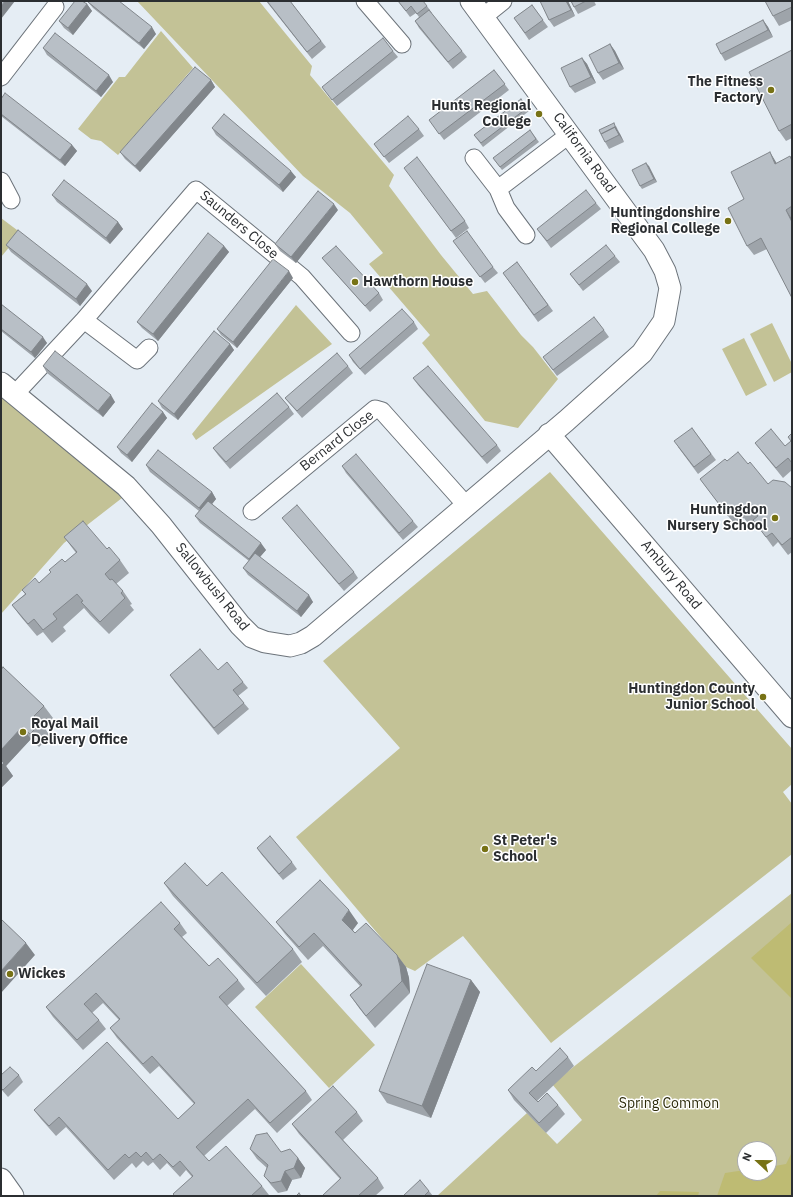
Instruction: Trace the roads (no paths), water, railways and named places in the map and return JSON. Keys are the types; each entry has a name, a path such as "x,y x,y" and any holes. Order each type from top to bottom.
{"street":[{"path":"365,1 402,44"},
{"path":"477,9 504,1"},
{"path":"1,77 55,7"},
{"name":"California Road","path":"477,9 654,250 665,271 670,288 664,321 642,353 549,434"},
{"path":"498,189 570,134"},
{"path":"474,158 498,189 506,208 526,235"},
{"path":"1,180 11,200"},
{"name":"Saunders Close","path":"8,389 84,320 196,190 302,277 351,333"},
{"path":"84,320 137,360 149,348"},
{"name":"Sallowbush Road","path":"8,389 126,486 161,525 240,625 252,637 265,642 290,646 301,643 313,636 549,434"},
{"name":"Bernard Close","path":"252,511 375,409 382,411 466,505"},
{"name":"Ambury Road","path":"549,434 792,716"},
{"path":"1,1179 13,1196"}],"place":[{"name":"The Fitness Factory","path":"771,90"},
{"name":"Hunts Regional College","path":"539,114"},
{"name":"Huntingdonshire Regional College","path":"728,221"},
{"name":"Hawthorn House","path":"355,282"},
{"name":"Huntingdon Nursery School","path":"775,518"},
{"name":"Huntingdon County Junior School","path":"763,697"},
{"name":"Royal Mail Delivery Office","path":"23,732"},
{"name":"St Peter's School","path":"485,849"},
{"name":"Wickes","path":"10,974"}],"park label":[{"name":"Spring Common","path":"669,1104"}]}
